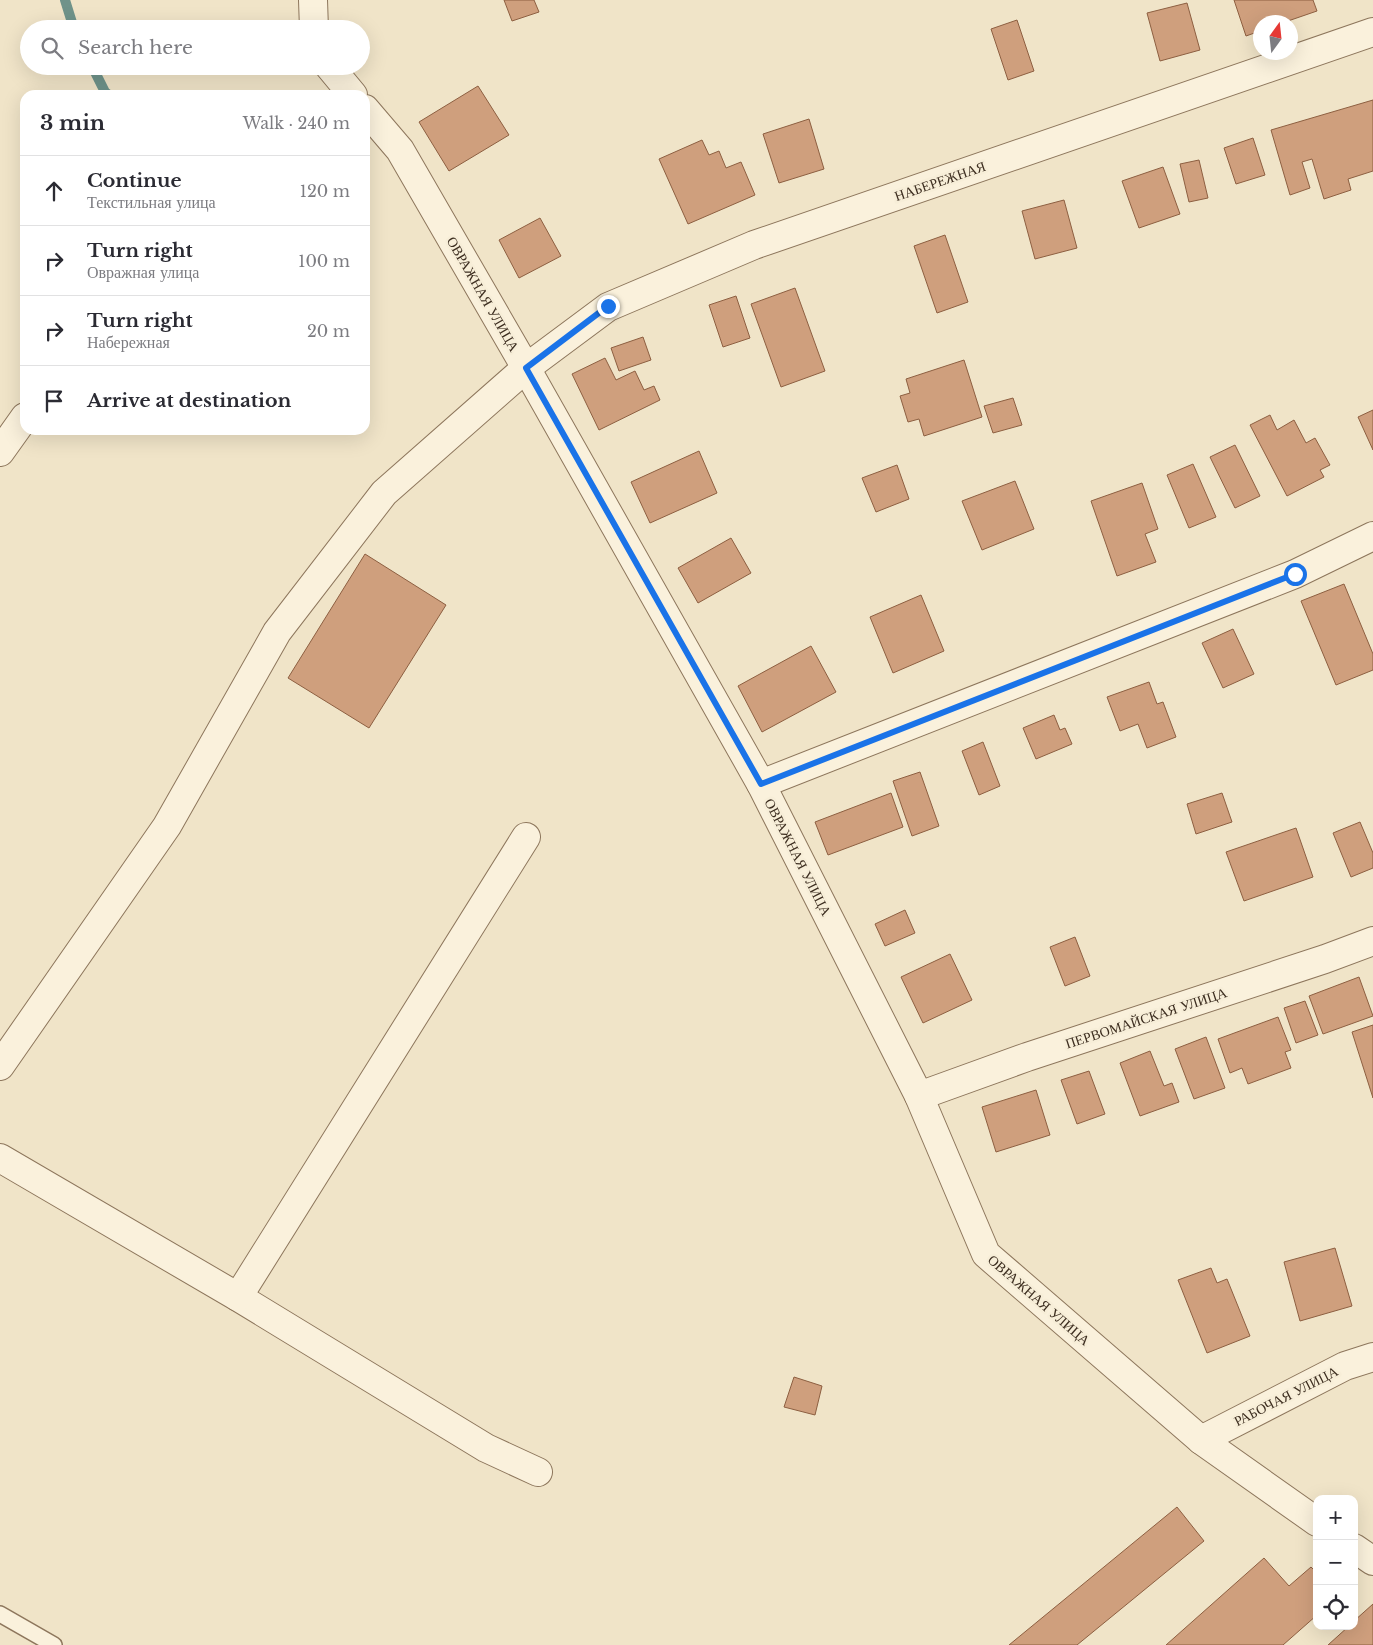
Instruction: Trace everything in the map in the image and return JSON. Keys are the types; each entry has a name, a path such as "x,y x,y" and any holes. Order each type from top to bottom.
{"street":[{"path":"313,0 314,20"},
{"name":"НАБЕРЕЖНАЯ","path":"0,1066 167,826 278,632 384,493 526,368 608,306 754,245 1373,32"},
{"path":"337,75 350,90"},
{"name":"ОВРАЖНАЯ УЛИЦА","path":"370,115 400,150 526,368 761,784 919,1096 986,1254 1201,1440 1313,1519"},
{"path":"0,452 20,423"},
{"path":"761,784 1295,574 1373,536"},
{"path":"238,1297 526,836"},
{"name":"ПЕРВОМАЙСКАЯ УЛИЦА","path":"919,1096 1027,1057 1316,962 1373,941"},
{"path":"0,1158 238,1297 486,1448 538,1472"},
{"name":"РАБОЧАЯ УЛИЦА","path":"1201,1440 1345,1366 1373,1357"},
{"path":"1358,1551 1373,1561"}],"lane":[{"path":"0,1614 54,1645"}],"building":[{"path":"504,0 534,0 539,12 512,21"},
{"path":"1234,0 1313,0 1317,11 1298,18 1298,15 1253,15 1253,34 1246,36"},
{"path":"1187,3 1200,50 1160,61 1147,13"},
{"path":"1017,20 1034,71 1008,80 991,29"},
{"path":"478,86 509,135 449,171 419,122"},
{"path":"1373,100 1373,171 1348,179 1351,190 1324,199 1312,159 1302,162 1310,188 1290,195 1271,130"},
{"path":"809,119 824,169 779,183 763,134"},
{"path":"1253,138 1265,175 1236,184 1224,148"},
{"path":"702,140 709,155 719,151 726,168 741,162 755,195 688,224 659,159"},
{"path":"1199,160 1208,198 1189,202 1180,164"},
{"path":"1163,167 1180,214 1139,228 1122,181"},
{"path":"1064,200 1077,248 1035,259 1022,211"},
{"path":"540,218 561,256 519,278 499,240"},
{"path":"945,235 968,302 937,313 914,246"},
{"path":"795,288 825,371 781,387 751,304"},
{"path":"736,296 750,338 723,347 709,305"},
{"path":"643,337 651,360 619,371 611,348"},
{"path":"605,358 616,380 635,371 644,390 654,386 660,400 599,430 572,374"},
{"path":"964,360 982,417 924,436 919,419 908,422 900,396 910,393 906,379"},
{"path":"1013,398 1022,425 993,433 984,406"},
{"path":"1373,410 1373,450 1358,417"},
{"path":"1270,415 1277,430 1294,420 1306,443 1315,438 1330,465 1320,470 1324,477 1287,496 1250,425"},
{"path":"1235,445 1260,496 1235,508 1210,457"},
{"path":"699,451 717,493 650,523 631,482"},
{"path":"1193,464 1216,517 1189,528 1167,475"},
{"path":"897,465 909,499 876,512 862,478"},
{"path":"1015,481 1034,529 982,550 962,501"},
{"path":"1142,483 1158,529 1145,534 1156,562 1117,576 1091,501"},
{"path":"731,538 751,573 698,603 678,568"},
{"path":"365,554 446,605 369,728 288,678"},
{"path":"1344,584 1373,654 1373,670 1336,685 1301,601"},
{"path":"921,595 944,651 893,673 870,617"},
{"path":"1233,629 1254,674 1223,688 1202,643"},
{"path":"811,646 836,692 762,732 738,686"},
{"path":"1149,682 1157,704 1163,702 1176,737 1147,748 1138,724 1120,731 1107,697"},
{"path":"1054,715 1060,730 1065,728 1072,744 1036,759 1023,728"},
{"path":"983,742 1000,786 979,795 962,751"},
{"path":"920,772 939,826 912,836 893,781"},
{"path":"891,793 903,827 828,855 815,822"},
{"path":"1222,793 1232,822 1196,834 1187,804"},
{"path":"1360,822 1373,853 1373,868 1351,877 1333,833"},
{"path":"1296,828 1313,877 1244,901 1226,852"},
{"path":"905,910 915,933 885,946 875,924"},
{"path":"1075,937 1090,976 1065,986 1050,947"},
{"path":"950,954 972,1000 923,1023 901,977"},
{"path":"1359,977 1373,1016 1323,1034 1309,996"},
{"path":"1305,1001 1318,1035 1296,1043 1284,1008"},
{"path":"1278,1017 1291,1050 1285,1052 1291,1068 1248,1084 1242,1068 1230,1073 1218,1039"},
{"path":"1373,1025 1373,1098 1352,1032"},
{"path":"1206,1037 1225,1088 1194,1099 1175,1049"},
{"path":"1150,1051 1164,1086 1172,1083 1179,1102 1140,1116 1120,1063"},
{"path":"1089,1071 1105,1114 1077,1124 1061,1080"},
{"path":"1036,1090 1050,1135 996,1152 982,1107"},
{"path":"1335,1248 1352,1306 1300,1321 1284,1262"},
{"path":"1211,1268 1217,1283 1227,1279 1250,1336 1207,1353 1178,1280"},
{"path":"794,1377 822,1386 815,1415 784,1407"},
{"path":"1177,1507 1204,1541 1077,1645 1009,1645"},
{"path":"1264,1558 1289,1586 1311,1567 1313,1569 1313,1619 1283,1645 1166,1645"},
{"path":"1373,1604 1373,1645 1328,1645 1345,1630 1358,1630 1358,1617"}],"waterway":[{"path":"65,0 71,20"},
{"path":"96,75 104,90"}],"route":[{"path":"608,306 526,368 761,784 1295,574"}]}
